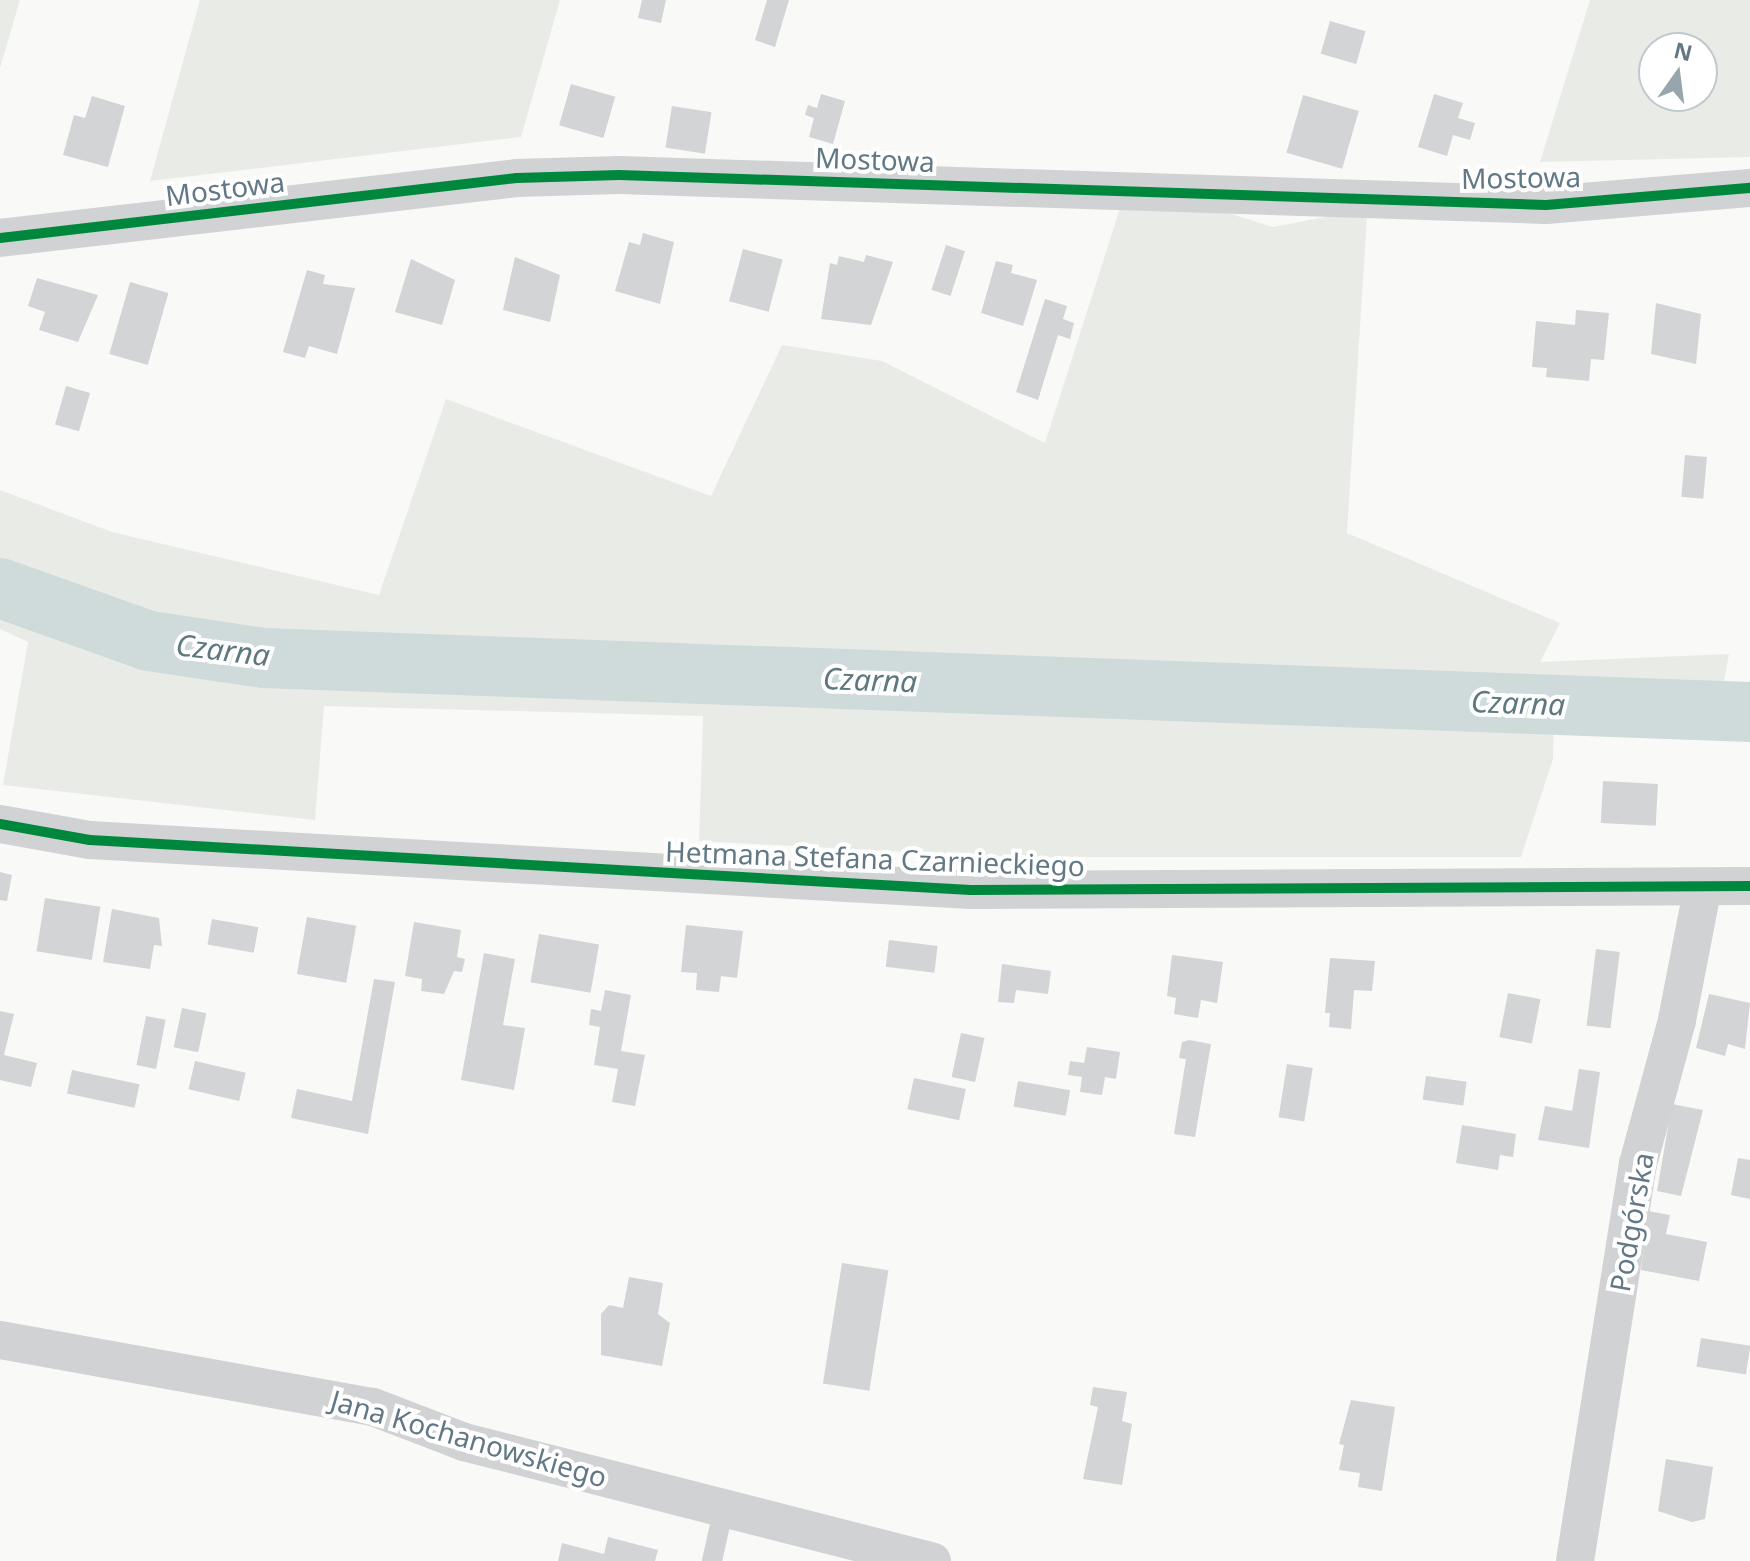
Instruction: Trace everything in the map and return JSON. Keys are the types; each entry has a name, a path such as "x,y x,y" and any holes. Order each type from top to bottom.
{"street":[{"name":"Mostowa","path":"0,238 517,178 605,175 1546,205 1750,188"},
{"name":"Hetmana Stefana Czarnieckiego","path":"0,824 90,840 971,890 1329,893 1750,886"},
{"name":"Podgórska","path":"1575,1561 1638,1164 1677,1020 1703,886"},
{"name":"Jana Kochanowskiego","path":"0,1340 373,1407 464,1442 932,1561"}],"lane":[{"path":"712,1561 724,1507"}],"shaded area":[{"path":"0,0 20,0 0,68"},
{"path":"200,0 560,0 521,137 150,181"},
{"path":"1590,0 1750,0 1750,157 1540,162"},
{"path":"1123,199 1196,203 1273,227 1335,215 1367,216 1347,533 1560,623 1540,662 1729,654 1720,703 706,662 706,684 1554,712 1553,759 1521,857 1002,857 699,841 703,716 324,706 315,820 3,785 28,642 0,629 0,490 112,532 379,595 446,399 711,496 782,345 882,361 1045,443"}],"building":[{"path":"642,0 666,0 661,23 638,18"},
{"path":"767,0 789,0 775,47 755,40"},
{"path":"1330,21 1366,31 1356,64 1321,54"},
{"path":"571,84 615,97 603,138 559,125"},
{"path":"821,94 845,101 833,144 809,137 814,118 805,115 808,105 817,108"},
{"path":"1434,94 1463,103 1458,118 1475,123 1470,140 1453,135 1447,156 1418,147"},
{"path":"1303,95 1359,111 1342,169 1286,153"},
{"path":"92,96 125,106 108,167 63,155 74,115 85,118"},
{"path":"672,106 712,112 705,154 665,147"},
{"path":"643,233 674,242 660,304 615,291 629,242 640,245"},
{"path":"946,245 965,251 950,296 931,290"},
{"path":"743,249 783,260 769,312 729,301"},
{"path":"866,255 893,262 871,325 821,319 830,263 837,265 839,256 864,262"},
{"path":"515,257 560,275 550,322 503,310"},
{"path":"411,259 455,280 442,325 395,312"},
{"path":"996,261 1013,265 1011,273 1037,280 1023,326 981,313"},
{"path":"307,270 325,275 323,284 355,288 337,354 309,346 305,358 283,352"},
{"path":"37,278 98,295 78,342 39,330 45,312 28,306"},
{"path":"130,282 168,293 148,365 109,354"},
{"path":"1045,299 1067,306 1063,319 1074,323 1070,339 1058,335 1038,400 1016,392"},
{"path":"1656,303 1701,314 1696,364 1651,354"},
{"path":"1576,310 1609,313 1604,360 1591,359 1589,381 1546,377 1547,368 1532,367 1536,321 1575,325"},
{"path":"66,386 90,393 79,431 55,424"},
{"path":"1685,455 1707,457 1703,499 1681,497"},
{"path":"1603,781 1658,784 1656,826 1601,823"},
{"path":"0,872 12,875 7,901 0,900"},
{"path":"45,898 100,907 92,960 37,951"},
{"path":"112,909 159,918 162,946 154,945 150,969 103,962"},
{"path":"307,917 356,926 346,983 297,974"},
{"path":"212,919 258,927 254,953 207,945"},
{"path":"414,922 461,930 457,957 465,959 462,972 454,971 444,994 421,991 422,979 405,976"},
{"path":"686,925 743,931 737,978 721,976 719,992 696,990 697,973 681,972"},
{"path":"539,934 599,945 591,993 530,982"},
{"path":"889,940 938,946 934,973 886,967"},
{"path":"1596,949 1620,952 1610,1028 1587,1025"},
{"path":"484,953 515,959 503,1025 525,1028 514,1090 461,1080"},
{"path":"1172,955 1223,962 1217,1003 1201,1000 1198,1018 1174,1014 1176,998 1167,996"},
{"path":"1330,958 1375,961 1372,991 1354,990 1351,1029 1329,1027 1330,1013 1325,1013"},
{"path":"1002,964 1051,971 1048,994 1016,990 1014,1003 998,1002"},
{"path":"374,979 395,982 368,1134 291,1118 297,1089 352,1101"},
{"path":"605,990 631,995 621,1051 645,1055 635,1106 612,1102 618,1069 594,1065 600,1027 589,1025 591,1009 601,1011"},
{"path":"1508,993 1540,999 1532,1043 1499,1037"},
{"path":"1709,994 1750,1003 1745,1049 1728,1044 1725,1056 1696,1048"},
{"path":"182,1008 206,1013 198,1052 174,1047"},
{"path":"0,1011 14,1014 4,1055 37,1063 31,1087 0,1080"},
{"path":"146,1016 166,1020 156,1069 136,1065"},
{"path":"961,1033 984,1038 975,1082 952,1077"},
{"path":"1189,1040 1211,1044 1195,1137 1174,1134 1186,1059 1179,1058 1182,1042"},
{"path":"1087,1047 1120,1052 1116,1079 1105,1077 1102,1095 1080,1092 1082,1077 1068,1075 1070,1061 1084,1063"},
{"path":"195,1061 246,1073 239,1101 188,1089"},
{"path":"1287,1064 1313,1068 1304,1121 1279,1117"},
{"path":"1579,1069 1600,1072 1589,1148 1538,1140 1545,1106 1572,1111"},
{"path":"72,1070 139,1084 135,1108 67,1093"},
{"path":"1426,1076 1467,1082 1463,1105 1423,1100"},
{"path":"914,1078 966,1089 959,1120 907,1109"},
{"path":"1018,1081 1070,1090 1066,1116 1013,1107"},
{"path":"1672,1104 1703,1110 1681,1196 1657,1191"},
{"path":"1462,1125 1516,1134 1513,1157 1500,1155 1498,1170 1456,1163"},
{"path":"1738,1158 1750,1160 1750,1199 1731,1195"},
{"path":"1648,1211 1670,1215 1666,1234 1707,1242 1699,1281 1641,1270"},
{"path":"842,1263 888,1270 869,1391 823,1383"},
{"path":"629,1277 663,1283 658,1314 670,1323 662,1366 601,1355 601,1314 609,1305 623,1308"},
{"path":"1701,1338 1750,1346 1746,1374 1696,1367"},
{"path":"1093,1387 1127,1392 1122,1421 1132,1424 1122,1485 1083,1479 1098,1407 1090,1405"},
{"path":"1351,1400 1395,1407 1382,1491 1358,1487 1360,1473 1339,1470 1344,1445 1339,1444"},
{"path":"1666,1459 1713,1467 1705,1519 1692,1522 1658,1511"},
{"path":"608,1537 658,1550 655,1561 558,1561 562,1543 604,1554"}],"waterway":[{"name":"Czarna","path":"0,588 149,641 264,658 1750,712"}],"cycle path":[{"path":"0,238 517,178 619,175 1546,205 1750,188"},
{"path":"0,824 90,840 971,890 1750,886"}]}
